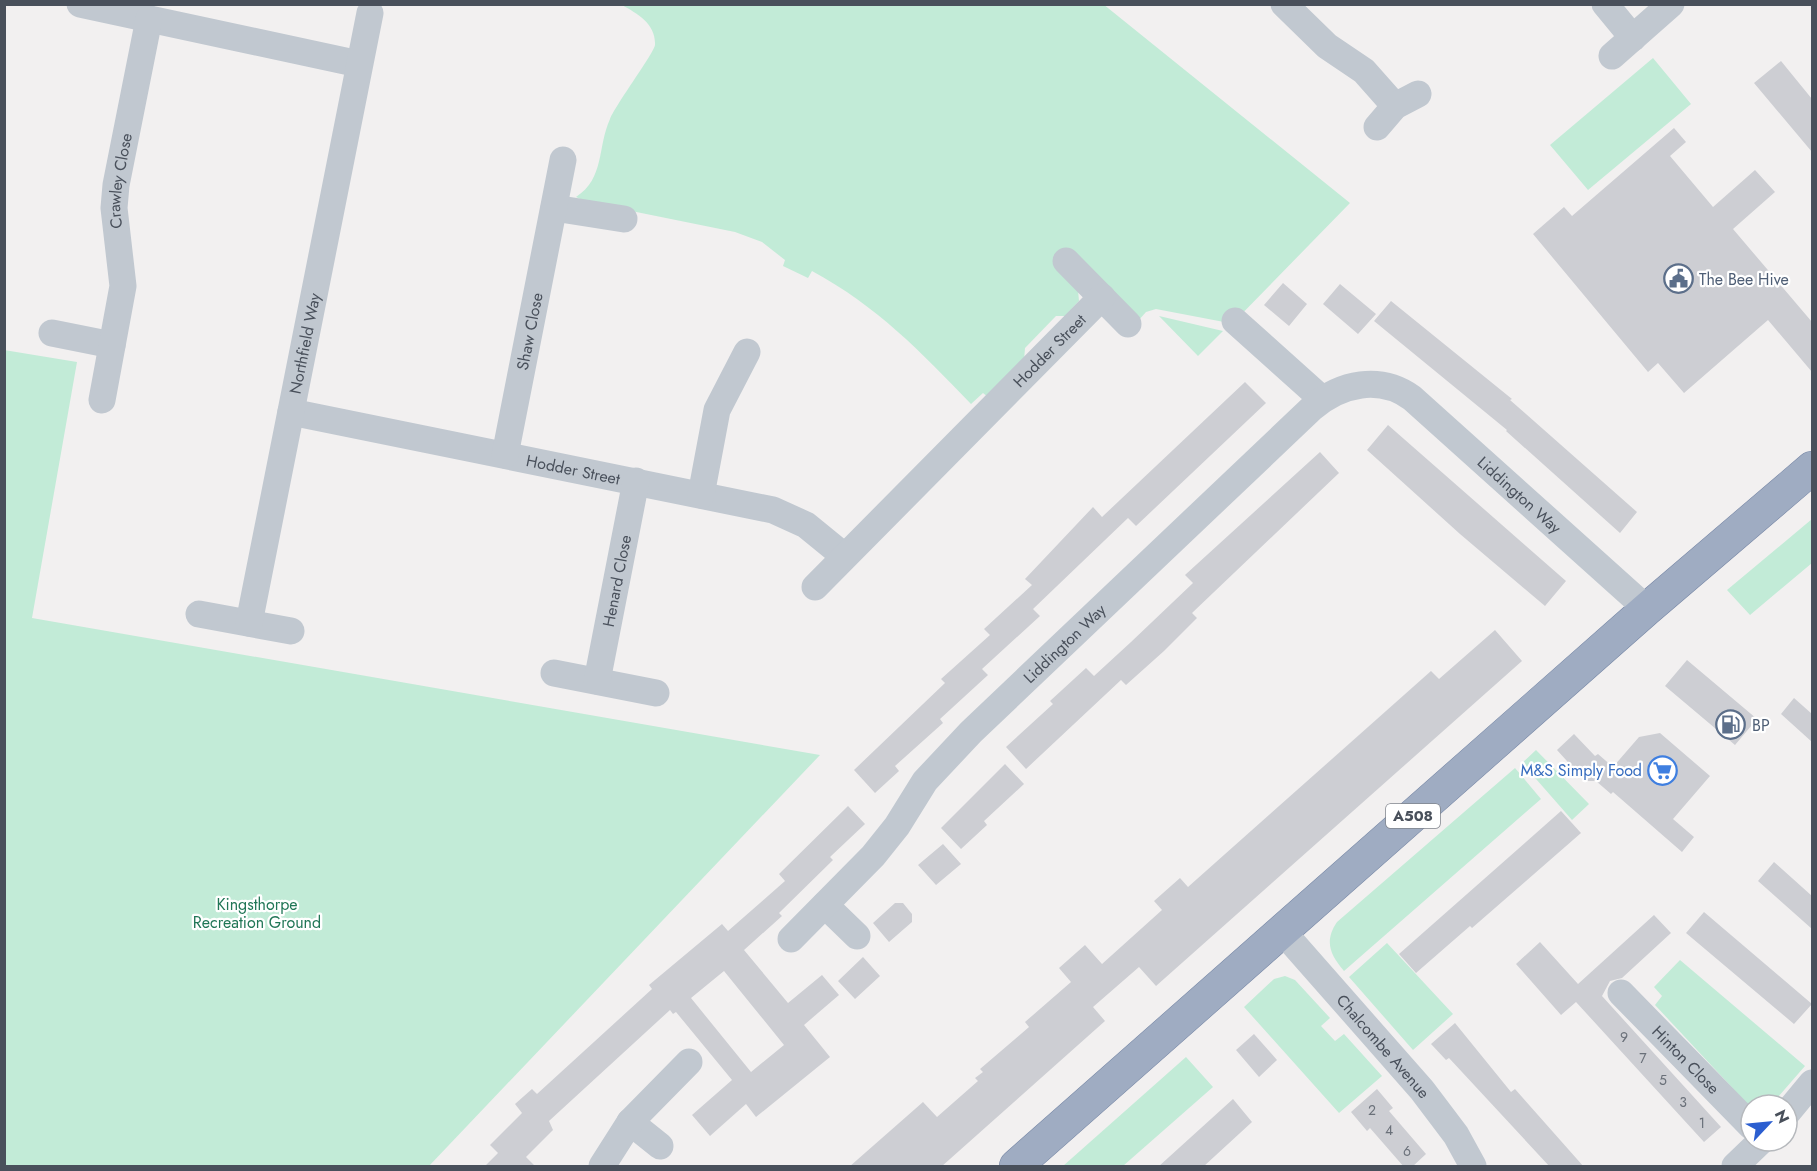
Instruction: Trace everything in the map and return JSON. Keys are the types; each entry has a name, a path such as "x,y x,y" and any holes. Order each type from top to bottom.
{"highway":[{"name":"A508","path":"1016,1167 1647,609 1812,468"}],"street":[{"path":"80,4 360,64"},
{"path":"1284,4 1327,45 1406,100 1377,128"},
{"path":"1605,4 1633,38"},
{"path":"1612,56 1671,4"},
{"name":"Northfield Way","path":"249,623 370,13"},
{"name":"Crawley Close","path":"102,400 123,286 115,218 116,185 149,19"},
{"name":"Shaw Close","path":"505,455 563,160"},
{"path":"554,207 624,219"},
{"path":"1066,261 1128,324"},
{"name":"Hodder Street","path":"815,587 1102,297"},
{"path":"1234,321 1322,399"},
{"path":"52,333 112,345"},
{"path":"701,495 717,410 747,352"},
{"name":"Liddington Way","path":"791,939 886,842 925,781 992,709 1322,399 1350,386 1370,384 1390,386 1405,392 1647,609"},
{"name":"Hodder Street","path":"291,412 762,507 789,516 821,536 844,556"},
{"name":"Henard Close","path":"597,681 636,481"},
{"path":"199,614 291,631"},
{"path":"554,673 656,693"},
{"path":"825,905 857,936"},
{"name":"Chalcombe Avenue","path":"1283,932 1428,1098 1455,1135 1473,1167"},
{"name":"Hinton Close","path":"1621,993 1739,1114"},
{"path":"602,1167 630,1122 688,1062"},
{"path":"1799,1102 1810,1091"},
{"path":"630,1122 660,1146"},
{"path":"1735,1167 1749,1153"}],"green space":[{"path":"1103,4 1350,203 1229,327 1224,322 1156,309 1146,312 1138,321 1078,290 1079,301 1065,316 1056,316 1025,348 1024,361 988,397 983,393 971,404 916,348 878,315 812,271 808,278 783,266 785,260 762,242 735,232 587,202 576,197 592,181 610,119 655,45 653,31 645,20 622,5"},
{"path":"1653,58 1691,104 1588,190 1550,145"},
{"path":"1159,316 1223,331 1198,356"},
{"name":"Kingsthorpe Recreation Ground","path":"4,350 77,362 32,618 820,755 429,1166 5,1166"},
{"path":"1812,519 1812,563 1750,615 1727,590"},
{"path":"1536,750 1589,804 1572,820 1522,763"},
{"path":"1515,768 1541,799 1344,971 1330,948 1331,935 1337,922"},
{"path":"1387,943 1453,1014 1413,1050 1349,977"},
{"path":"1680,960 1805,1066 1781,1093 1739,1093 1739,1095 1655,1005 1662,996 1654,987"},
{"path":"1285,976 1295,980 1330,1018 1321,1026 1335,1041 1344,1034 1382,1076 1339,1113 1244,1007 1274,979"},
{"path":"1186,1057 1213,1087 1123,1166 1063,1166"}],"building":[{"path":"1781,61 1812,99 1812,152 1754,83"},
{"path":"1674,128 1686,142 1670,156 1713,207 1755,170 1775,192 1733,229 1812,322 1812,372 1768,320 1684,393 1658,363 1648,372 1533,234 1564,207 1572,216"},
{"path":"1283,283 1307,304 1289,326 1264,305"},
{"path":"1340,284 1376,314 1358,334 1323,304"},
{"path":"1391,301 1512,399 1510,400 1637,512 1620,533 1507,430 1374,321"},
{"path":"1245,382 1266,403 1136,526 1128,518 1033,609 1040,616 982,669 988,675 940,719 943,723 895,766 899,771 875,793 854,770 945,683 941,679 990,635 984,629 1032,585 1025,579 1093,507 1102,517"},
{"path":"1388,425 1566,581 1545,606 1460,534 1367,450"},
{"path":"1320,452 1339,473 1192,613 1197,618 1164,651 1126,685 1121,680 1026,769 1006,747 1053,704 1050,701 1086,668 1094,676 1131,642 1193,583 1185,575"},
{"path":"1495,630 1522,661 1156,986 1139,967 1093,1007 1105,1021 941,1167 849,1167 923,1102 937,1117 978,1081 975,1078 983,1072 980,1069 1029,1027 1025,1022 1071,982 1059,968 1085,945 1102,964 1162,910 1154,901 1180,878 1188,887 1431,671 1439,679"},
{"path":"1687,660 1757,719 1735,745 1665,686"},
{"path":"1794,698 1812,714 1812,742 1781,714"},
{"path":"1660,733 1710,776 1673,819 1694,837 1682,852 1613,792 1611,794 1596,781 1585,781 1557,750 1574,734 1595,756 1598,754 1613,767 1639,737"},
{"path":"1005,764 1024,784 984,821 987,825 961,849 941,828"},
{"path":"848,806 865,824 830,857 833,860 779,913 782,916 744,950 788,1003 822,975 839,995 804,1025 830,1057 756,1117 746,1104 710,1136 692,1115 732,1080 676,1012 673,1014 670,1010 549,1121 553,1130 526,1157 536,1167 484,1167 498,1153 490,1145 522,1113 515,1104 532,1089 537,1094 652,989 649,985 722,924 728,931 785,881 779,874","holes":["724,971 784,1045 751,1072 691,998"]},
{"path":"1561,811 1581,833 1472,928 1470,926 1416,973 1399,954"},
{"path":"943,844 961,864 936,885 918,865"},
{"path":"1774,862 1812,896 1812,929 1758,881"},
{"path":"895,903 903,903 912,914 912,922 889,942 873,923"},
{"path":"1704,912 1812,1004 1794,1024 1686,933"},
{"path":"1654,915 1671,933 1622,978 1610,981 1602,996 1721,1127 1704,1142 1576,1002 1561,1015 1516,964 1540,942 1578,984"},
{"path":"863,957 880,976 855,999 838,981"},
{"path":"1455,1023 1511,1092 1515,1089 1584,1167 1550,1167 1449,1058 1446,1060 1431,1044"},
{"path":"1254,1034 1277,1060 1259,1077 1236,1050"},
{"path":"1377,1089 1393,1108 1389,1111 1426,1154 1412,1167 1404,1167 1370,1128 1367,1131 1351,1112"},
{"path":"1233,1099 1252,1122 1203,1167 1158,1167"}],"place":[{"name":"The Bee Hive","path":"1678,279"},
{"name":"BP","path":"1731,725"},
{"name":"M&S Simply Food","path":"1663,770"}]}
